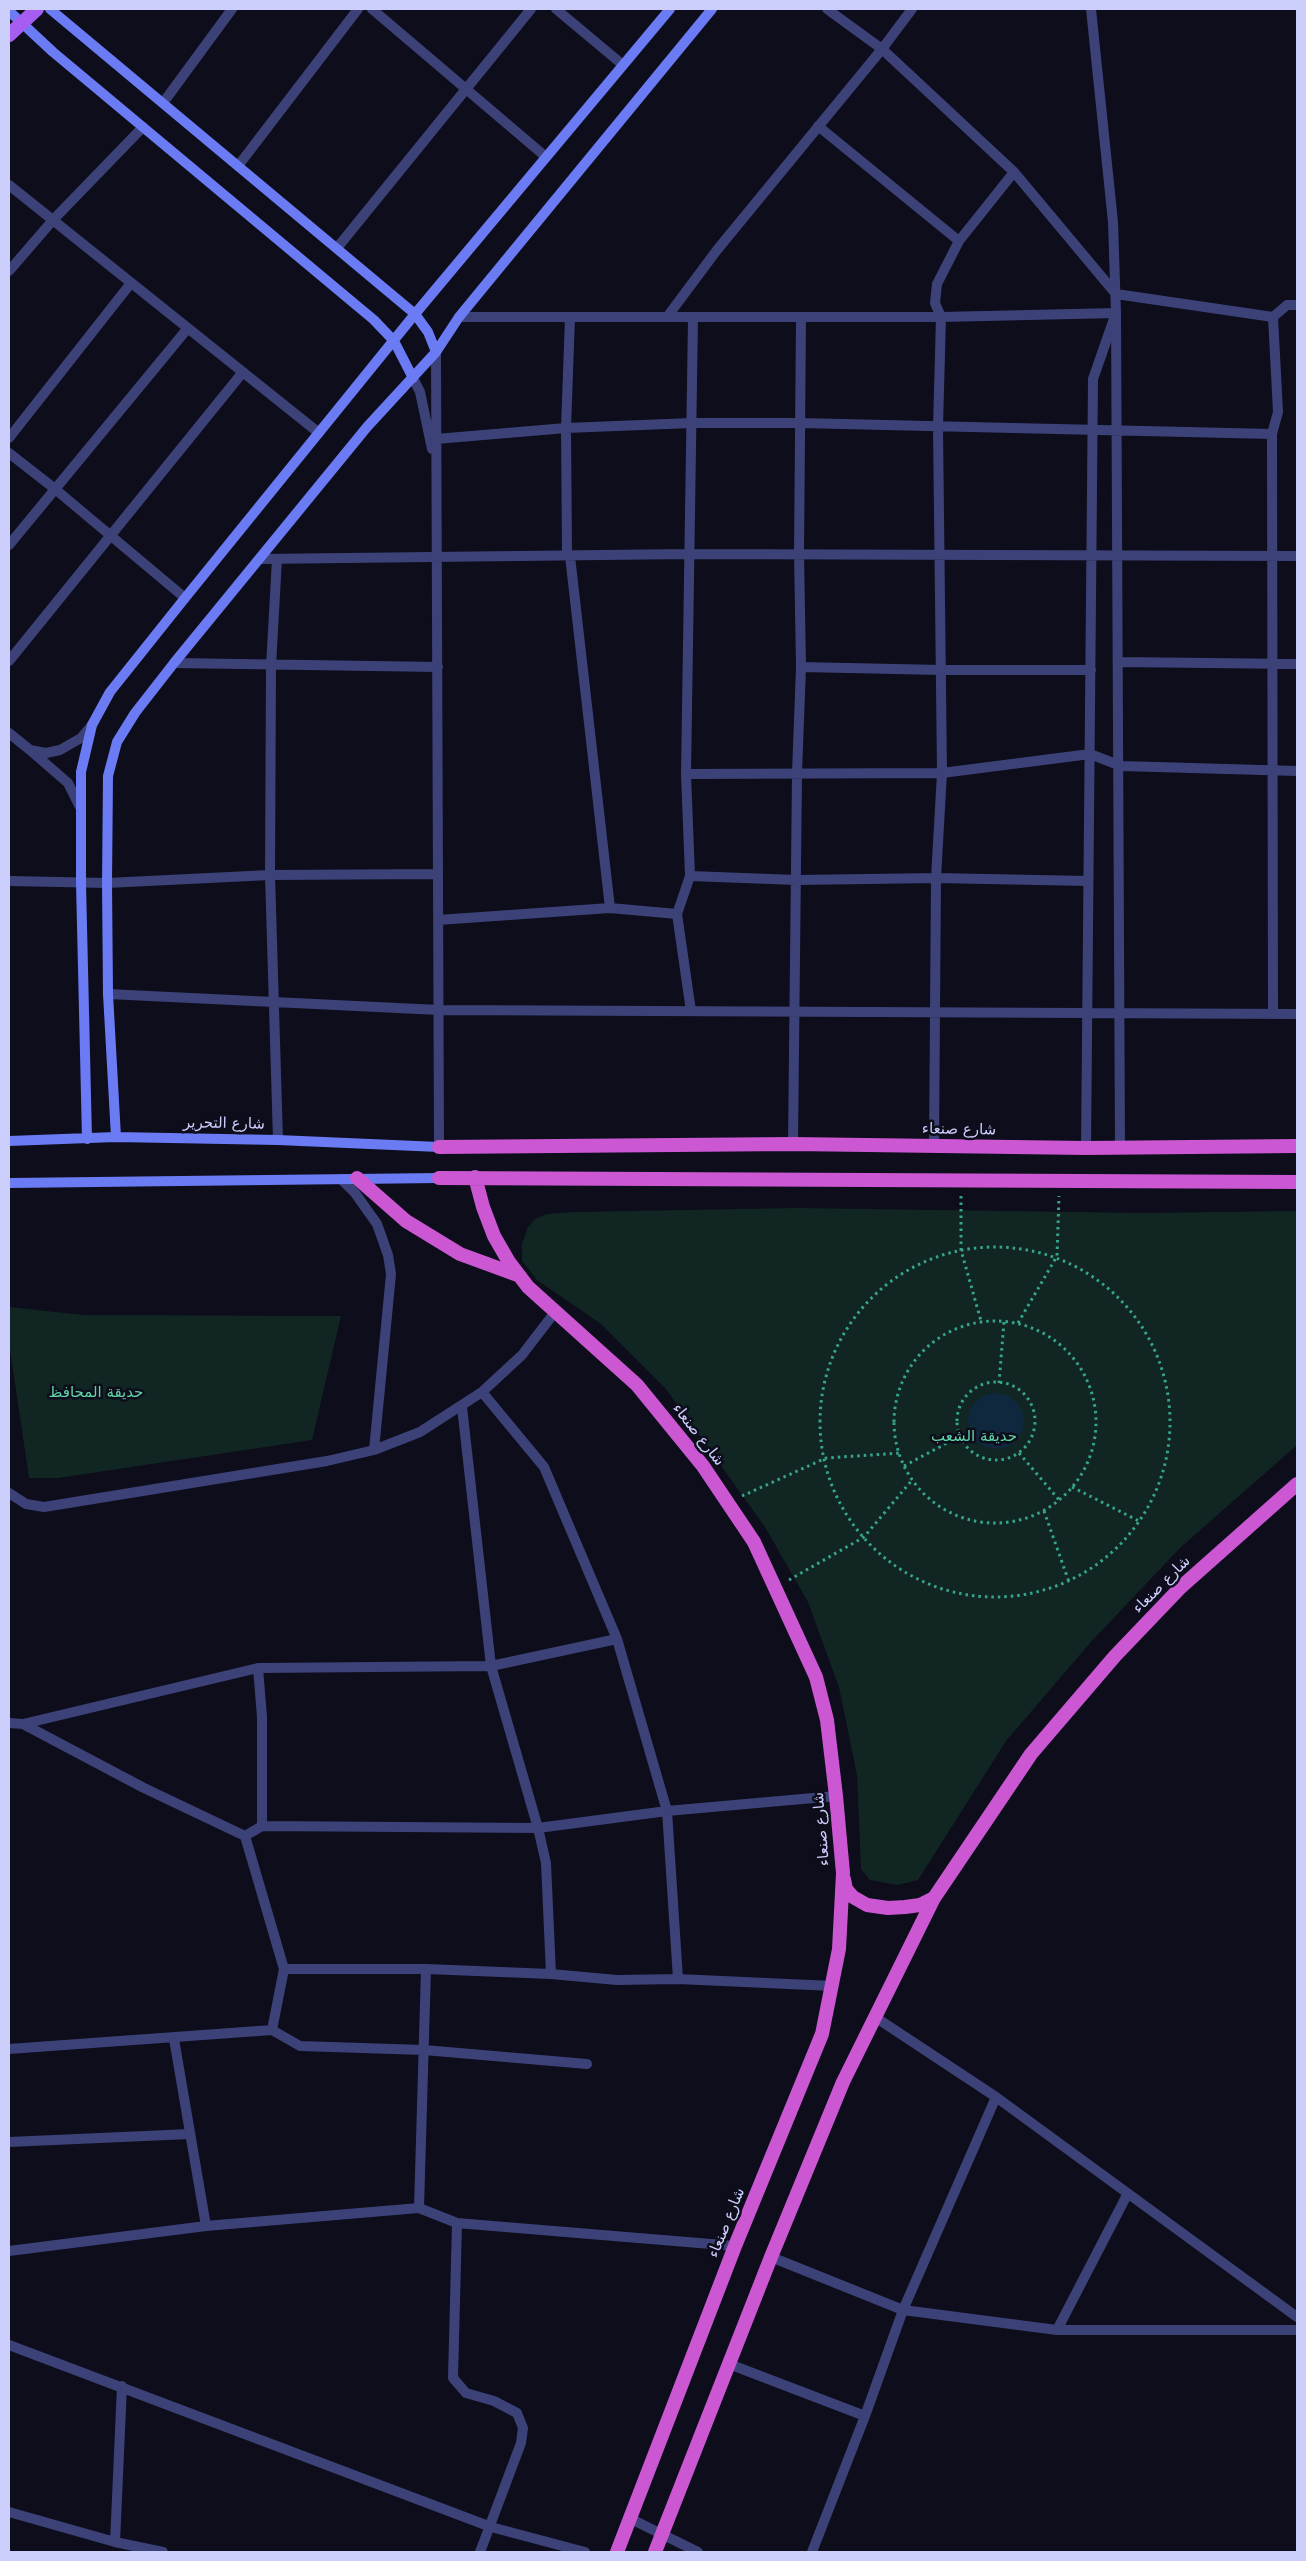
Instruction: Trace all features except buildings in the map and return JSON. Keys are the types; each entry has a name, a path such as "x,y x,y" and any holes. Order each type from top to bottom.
{"highway":[{"name":"شارع صنعاء","path":"439,1147 793,1144 1086,1148 1297,1146"},
{"name":"شارع صنعاء","path":"475,1177 482,1207 494,1236 509,1262 528,1287 637,1385 703,1466 754,1542 816,1677 827,1720 836,1796 843,1873 839,1949 822,2034 735,2246 617,2552"},
{"path":"358,1178 406,1221 452,1249 521,1276"},
{"path":"440,1178 1297,1182"},
{"name":"شارع صنعاء","path":"655,2552 663,2536 728,2364 843,2082 934,1898 1031,1754 1115,1656 1181,1587 1297,1484"},
{"path":"843,1873 846,1888 853,1897 867,1905 888,1908 905,1907 920,1905 934,1898"}],"main road":[{"path":"9,34 38,9"},
{"path":"50,9 415,314 428,332 436,352"},
{"path":"87,1138 81,883 81,772 92,725 110,692 185,598 415,314 670,9"},
{"path":"116,1137 108,994 107,883 108,776 117,742 135,713 174,664 367,427 436,352 459,317 712,9"},
{"path":"9,11 21,24 374,320 394,341 413,378"},
{"name":"شارع التحرير","path":"9,1141 116,1137 278,1140 439,1147"},
{"path":"9,1184 440,1178"}],"street":[{"path":"163,103 232,9"},
{"path":"238,166 358,9"},
{"path":"372,9 546,157"},
{"path":"337,248 531,9"},
{"path":"556,9 623,65"},
{"path":"827,9 882,49 1014,172 1116,294 1272,317 1287,305 1297,305"},
{"path":"667,317 717,250 882,49 912,9"},
{"path":"1094,11 1113,222 1116,294 1120,1148"},
{"path":"818,126 959,242"},
{"path":"9,271 53,220 143,127"},
{"path":"934,1145 936,878 942,773 938,427 941,317 935,303 937,284 959,242 1014,172"},
{"path":"9,185 319,433"},
{"path":"9,438 131,282"},
{"path":"459,317 941,317 1116,313"},
{"path":"1086,1148 1093,378 1116,313"},
{"path":"570,317 566,428 568,556 570,556 610,908"},
{"path":"793,1144 797,773 801,668 799,423 801,317"},
{"path":"1272,317 1278,412 1272,434 1274,1014"},
{"path":"691,1011 677,914 690,876 686,774 693,318"},
{"path":"9,545 188,328"},
{"path":"436,352 439,1147"},
{"path":"9,661 244,372"},
{"path":"413,378 420,392 436,469"},
{"path":"436,439 566,428 692,423 799,423 1117,429 1272,434"},
{"path":"9,453 185,598"},
{"path":"260,559 688,554 1297,556"},
{"path":"276,559 271,666 270,875 278,1140"},
{"path":"1119,662 1297,664"},
{"path":"174,664 438,667"},
{"path":"801,668 1091,670"},
{"path":"30,750 46,753 60,750 81,738 92,725"},
{"path":"9,733 68,783 74,792 81,810"},
{"path":"686,774 942,773 1090,754 1119,765 1273,772 1297,771"},
{"path":"9,881 107,883 270,875 438,874"},
{"path":"690,876 797,880 936,878 1088,881"},
{"path":"438,920 610,908 677,914"},
{"path":"108,994 438,1010 1297,1014"},
{"path":"341,1179 355,1193 377,1224 388,1255 391,1274 374,1450"},
{"path":"9,1493 26,1504 44,1507 327,1461 374,1450 420,1432 462,1407 482,1392 522,1355 555,1312"},
{"path":"482,1392 544,1467 617,1639 668,1811 678,1978"},
{"path":"462,1407 491,1666 538,1828 546,1863 552,1974"},
{"path":"9,1723 23,1724 258,1668 491,1666 617,1639"},
{"path":"258,1668 262,1717 262,1826"},
{"path":"23,1724 144,1788 245,1836 284,1969 272,2030"},
{"path":"245,1836 262,1826 538,1828 668,1811 836,1796"},
{"path":"284,1969 426,1969 552,1974 617,1980 678,1978 833,1986"},
{"path":"419,2208 426,1969"},
{"path":"876,2018 996,2097 1297,2318"},
{"path":"9,2049 174,2039 272,2030 300,2046 424,2050 586,2064"},
{"path":"174,2039 206,2226"},
{"path":"812,2552 865,2416 903,2310 996,2097"},
{"path":"9,2142 190,2134"},
{"path":"1057,2330 1127,2195"},
{"path":"9,2251 206,2226 419,2208 457,2223 735,2246"},
{"path":"457,2223 453,2378 466,2393 494,2401 517,2413 523,2428 521,2443 480,2552"},
{"path":"771,2257 903,2310 1057,2330 1297,2330"},
{"path":"9,2345 122,2386 491,2527 585,2552"},
{"path":"728,2364 865,2416"},
{"path":"115,2542 122,2386"},
{"path":"9,2512 115,2542 163,2552"},
{"path":"630,2518 698,2552"}],"path":[{"path":"961,1180 961,1250 981,1321"},
{"path":"1018,1323 1056,1256 1060,1181"},
{"path":"980,1245 1050,1253 1114,1290 1156,1349 1173,1429 1152,1505 1110,1558 1061,1587 996,1600 926,1586 873,1550 832,1490 818,1422 834,1350 869,1298 918,1262 961,1250 980,1245"},
{"path":"981,1321 1026,1324 1064,1346 1088,1379 1097,1427 1085,1470 1060,1501 1034,1517 996,1525 955,1516 925,1497 904,1466 893,1422 902,1380 922,1351 950,1330 981,1321"},
{"path":"999,1383 1004,1322"},
{"path":"991,1382 1007,1384 1023,1393 1031,1404 1035,1417 1030,1442 1020,1453 996,1461 979,1457 970,1451 960,1436 957,1423 961,1405 968,1395 978,1387 991,1382"},
{"path":"904,1466 960,1436"},
{"path":"728,1502 826,1458 901,1453"},
{"path":"1020,1453 1060,1501"},
{"path":"776,1588 864,1537 913,1479"},
{"path":"1072,1487 1139,1521"},
{"path":"1044,1511 1069,1582"}],"green space":[{"name":"حديقة الشعب","path":"796,1208 1142,1213 1297,1211 1297,1445 1180,1548 1090,1643 1006,1741 918,1880 898,1885 870,1880 861,1869 857,1775 839,1687 808,1602 765,1527 666,1389 601,1324 537,1280 522,1261 522,1244 528,1227 535,1219 547,1214"},
{"name":"حديقة المحافظ","path":"9,1307 83,1315 341,1316 312,1440 58,1478 29,1478 9,1343"}],"water":[{"path":"996,1393 1007,1395 1016,1401 1022,1410 1024,1421 1022,1432 1016,1441 1007,1447 996,1449 985,1447 976,1441 970,1432 968,1421 970,1410 976,1401 985,1395"}]}
